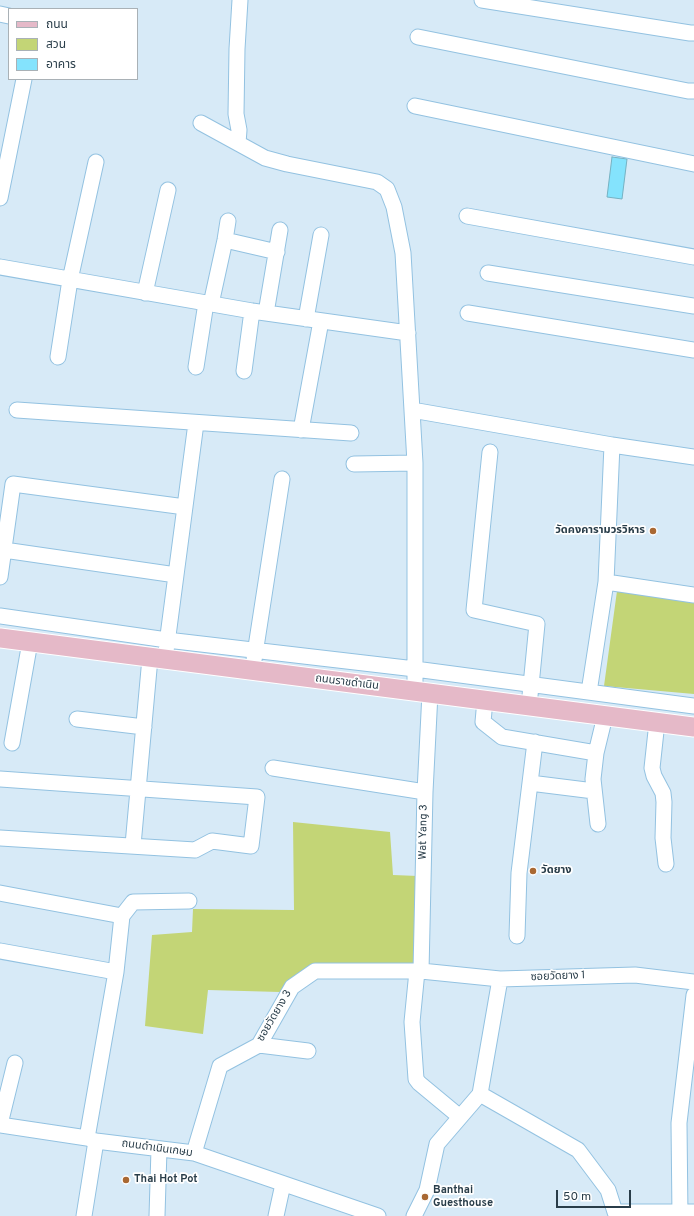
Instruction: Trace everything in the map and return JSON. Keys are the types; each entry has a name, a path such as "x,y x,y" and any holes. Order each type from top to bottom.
{"main road":[{"name":"ถนนราชดำเนิน","path":"0,638 694,727"}],"street":[{"path":"238,144 239,130 236,114 237,49 240,0"},
{"path":"482,0 690,33 694,32"},
{"path":"418,37 694,91"},
{"path":"0,198 24,80"},
{"path":"415,106 694,164"},
{"name":"Wat Yang 3","path":"201,123 264,158 377,182 387,189 394,207 403,253 408,333 415,463 415,669 422,692 424,792 419,971 412,1022 416,1079 460,1117"},
{"path":"58,357 70,280 96,162"},
{"path":"145,293 168,190"},
{"path":"467,216 694,257"},
{"path":"196,367 228,221"},
{"path":"244,371 259,312 277,252 280,230"},
{"path":"306,319 321,235"},
{"path":"225,240 277,252"},
{"path":"0,267 209,304 408,333"},
{"path":"488,273 694,306"},
{"path":"468,313 694,350"},
{"path":"301,430 321,321"},
{"path":"17,410 351,433"},
{"path":"412,410 612,445 694,457"},
{"path":"133,845 144,727 158,659 167,640 196,423"},
{"path":"589,692 606,582 612,445"},
{"path":"490,452 474,610 537,624 529,706"},
{"path":"354,464 415,463"},
{"path":"252,671 282,479"},
{"path":"0,577 13,484 185,507"},
{"path":"4,550 176,575"},
{"path":"606,582 694,595"},
{"path":"0,616 167,640 415,669 694,706"},
{"path":"80,649 82,628"},
{"path":"12,743 30,642"},
{"path":"485,700 483,722 502,737 596,753"},
{"path":"658,701 652,768 654,776 663,793 663,838 666,864"},
{"path":"598,824 593,779 596,753 605,716"},
{"path":"77,720 144,727"},
{"path":"517,936 519,873 535,742"},
{"path":"274,768 424,792"},
{"path":"0,779 257,797 251,846 212,841 195,850 0,838"},
{"path":"530,783 594,791"},
{"path":"0,892 122,916"},
{"path":"84,1216 91,1139 116,972 122,916 132,902 189,901"},
{"path":"0,951 116,972"},
{"name":"ซอยวัดยาง 3","path":"194,1154 220,1066 258,1045 292,987 315,971 419,971"},
{"name":"ซอยวัดยาง 1","path":"419,971 500,979 635,975 694,982"},
{"path":"414,1216 427,1190 436,1144 480,1094 500,979"},
{"path":"480,1094 578,1150 608,1190 614,1214 685,1213 679,1122 694,995"},
{"path":"258,1045 308,1051"},
{"path":"0,1124 15,1063"},
{"name":"ถนนดำเนินเกษม","path":"0,1124 194,1154 378,1216"},
{"path":"156,1216 159,1149"},
{"path":"276,1216 283,1184"}],"green space":[{"path":"617,591 694,603 694,694 604,686"},
{"path":"293,822 390,832 393,875 418,876 417,965 313,964 280,992 208,990 203,1034 145,1026 152,935 192,932 193,909 294,910"}],"building":[{"path":"612,157 627,159 622,199 607,197"}],"place":[{"name":"วัดคงคารามวรวิหาร","path":"653,531"},
{"name":"วัดยาง","path":"533,871"},
{"name":"Thai Hot Pot","path":"126,1180"},
{"name":"Banthai Guesthouse","path":"425,1197"}]}
